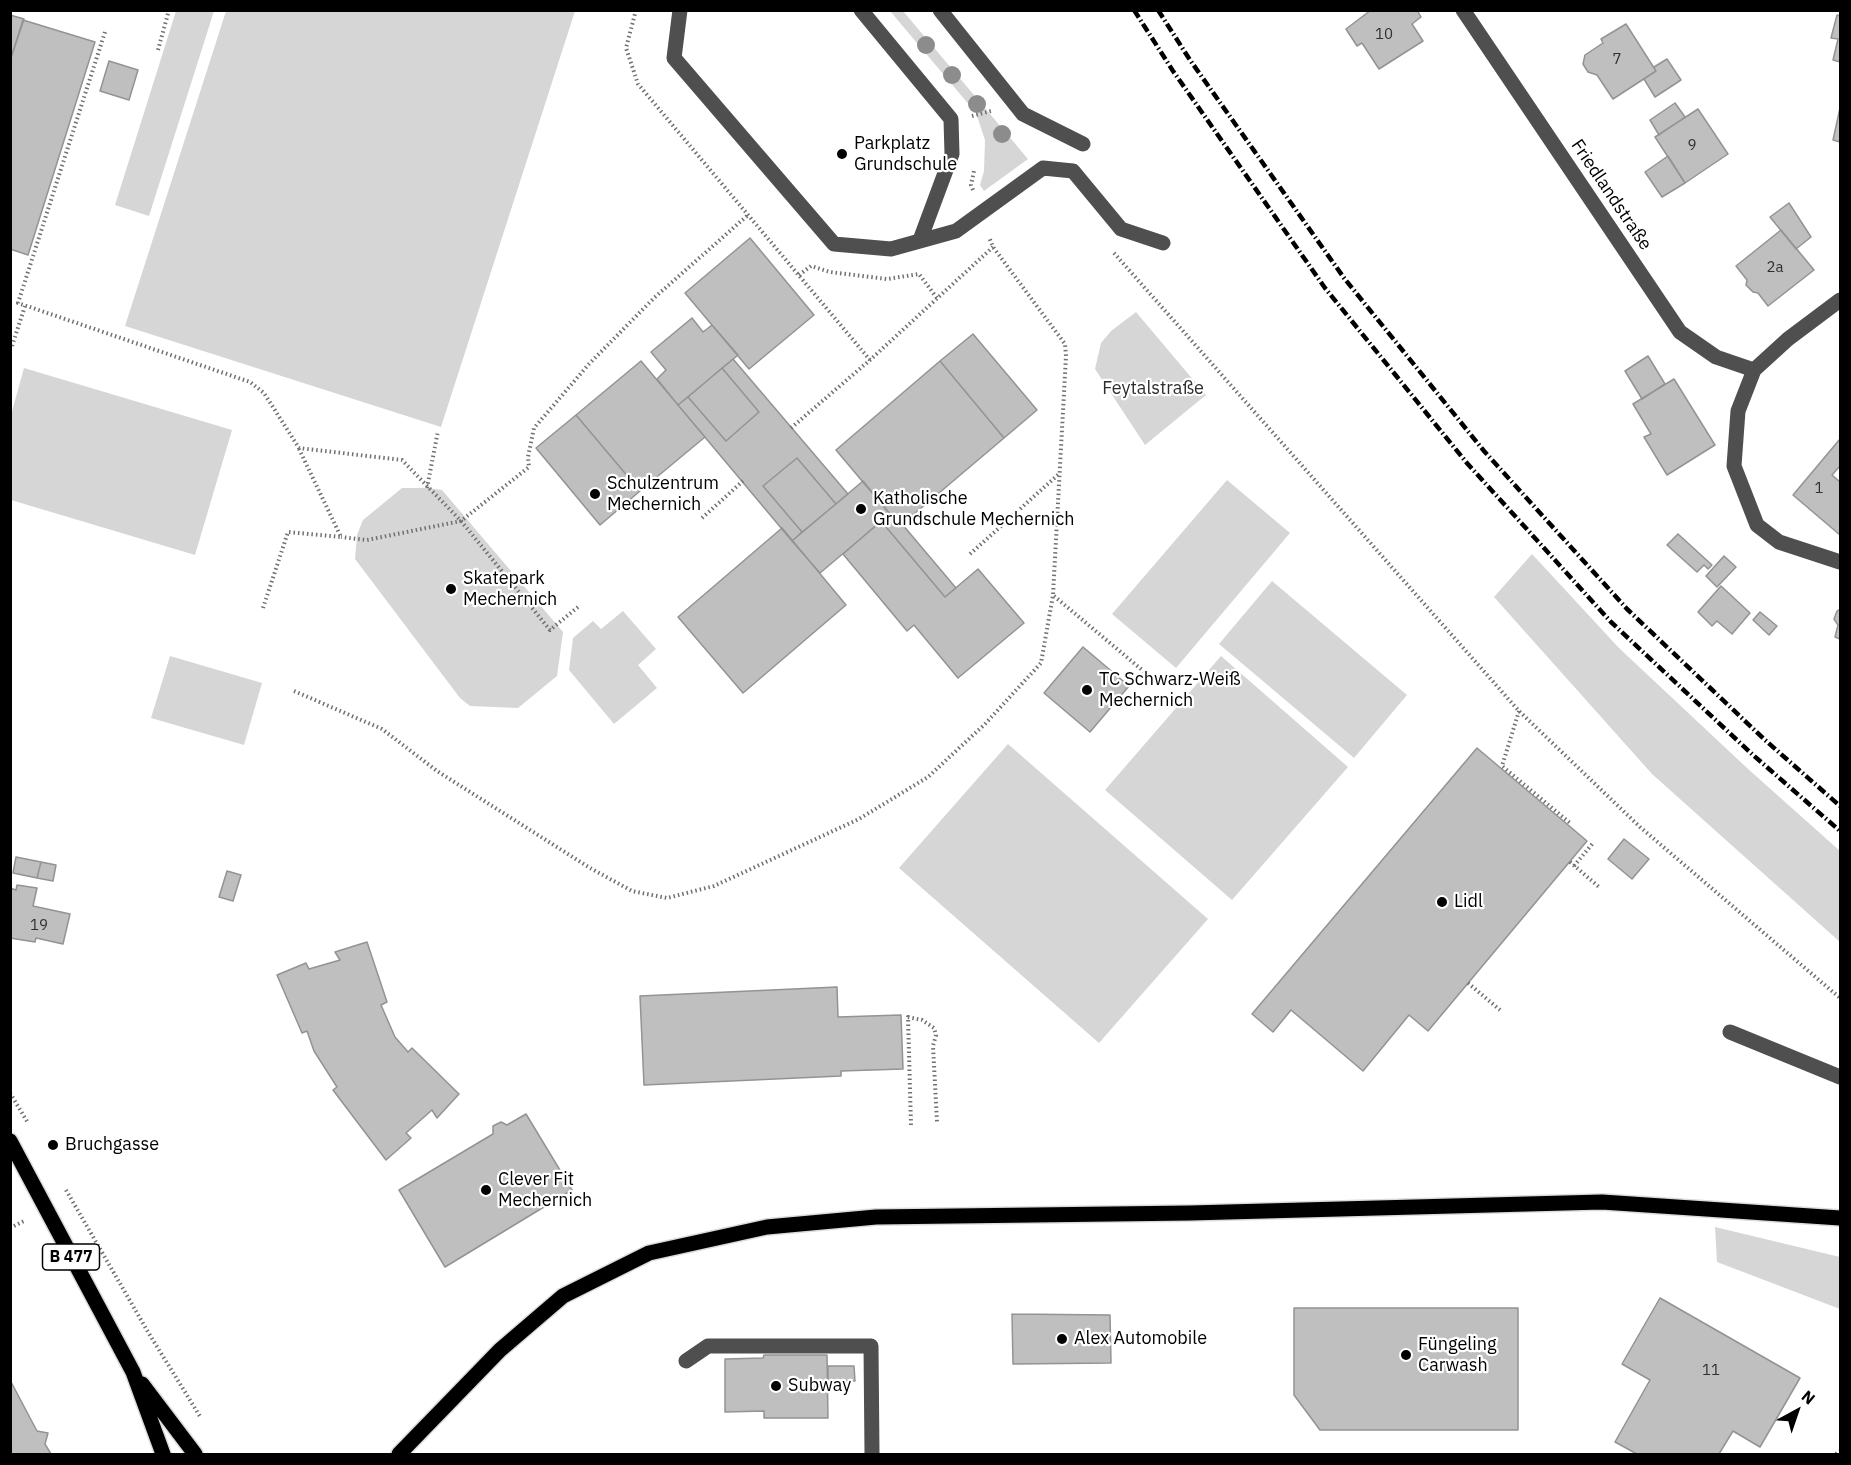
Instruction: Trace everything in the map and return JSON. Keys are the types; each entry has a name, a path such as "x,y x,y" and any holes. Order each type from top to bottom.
{"main road":[{"name":"B 477","path":"10,1141 133,1372 163,1455"},
{"path":"399,1455 500,1350 563,1296 649,1253 767,1227 876,1217 1190,1213 1602,1202 1840,1218"},
{"name":"B 477","path":"133,1372 195,1455"},
{"path":"411,1455 426,1428"}],"street":[{"path":"680,10 674,58 834,244 891,249 956,231 1043,168 1073,171 1121,229 1163,243"},
{"path":"861,10 951,119 952,154 921,240"},
{"path":"940,10 1023,114 1083,144"},
{"name":"Friedlandstraße","path":"1463,10 1680,332 1716,357 1754,370"},
{"path":"1840,300 1788,339 1754,370 1738,411 1734,466 1757,525 1779,542 1840,562"},
{"path":"1730,1032 1840,1077"},
{"path":"686,1361 708,1346 871,1346 872,1455"}],"path":[{"path":"158,50 169,10"},
{"path":"636,10 626,48 638,84 870,360"},
{"path":"105,32 18,303 250,382 264,393 299,448 341,537"},
{"path":"970,117 995,110 987,101"},
{"path":"263,608 288,532 367,540 461,521 529,467 528,457 534,428 589,364 654,298 748,215"},
{"path":"294,691 382,729 437,771 590,868 632,891 667,898 714,886 859,819 928,777 985,724 1041,663 1053,595 1065,344 993,247 870,360 791,428"},
{"path":"1113,252 1519,711 1640,827 1840,998"},
{"path":"799,275 811,266 830,272 887,279 919,274 937,298"},
{"path":"12,346 25,306"},
{"path":"427,488 438,431"},
{"path":"299,448 402,460 461,521 550,630 578,607"},
{"path":"970,554 1059,473"},
{"path":"702,518 743,481"},
{"path":"1053,595 1160,685"},
{"path":"1519,711 1502,766 1570,823"},
{"path":"1593,843 1572,864 1599,887"},
{"path":"1468,982 1500,1011"},
{"path":"911,1125 908,1017 922,1020 934,1028 936,1035 933,1046 937,1122"},
{"path":"10,1093 33,1133"},
{"path":"62,1182 148,1332 205,1424"},
{"path":"10,1228 24,1221"},
{"path":"1836,1455 1840,1451"}],"green space":[{"path":"176,11 214,11 149,216 115,205"},
{"path":"226,11 575,11 441,427 125,326"},
{"path":"890,11 903,11 1028,159 984,191 980,185 984,171 985,140 976,113"},
{"name":"Feytalstraße","path":"1136,312 1206,395 1145,445 1095,369 1101,343 1111,331"},
{"path":"24,368 232,430 195,555 11,500 11,415"},
{"path":"1227,480 1290,533 1176,668 1112,614"},
{"name":"Skatepark Mechernich","path":"402,488 442,490 563,632 557,676 518,708 470,706 460,698 355,559 357,535 363,520"},
{"path":"1532,554 1619,648 1840,851 1840,942 1652,774 1494,597"},
{"path":"1272,581 1407,695 1354,758 1219,644"},
{"path":"623,611 656,649 638,665 657,688 614,724 569,670 573,638 593,621 601,629"},
{"path":"170,656 262,683 244,745 151,718"},
{"path":"1221,656 1348,767 1232,900 1105,790"},
{"path":"1008,744 1208,919 1099,1043 899,868"},
{"path":"1715,1227 1840,1257 1840,1309 1717,1262"}],"building":[{"path":"1371,10 1417,10 1421,17 1412,24 1423,41 1379,69 1362,43 1357,46 1346,29"},
{"path":"10,15 24,19 10,61"},
{"path":"1837,15 1840,16 1840,62 1833,60 1838,39 1831,38"},
{"path":"23,20 95,42 28,255 10,249 10,61"},
{"path":"1626,24 1656,71 1613,99 1597,75 1588,72 1583,64 1585,55 1603,43 1601,39"},
{"path":"1667,59 1681,80 1655,97 1644,79 1656,71 1654,67"},
{"path":"109,61 138,70 129,100 100,91"},
{"path":"1675,103 1685,117 1659,135 1650,120"},
{"path":"1840,108 1840,142 1833,140"},
{"path":"1698,109 1728,154 1685,183 1655,137"},
{"path":"1668,156 1685,183 1662,197 1645,172"},
{"path":"1789,203 1811,237 1796,249 1770,217"},
{"path":"1781,230 1814,270 1768,306 1758,293 1753,292 1746,285 1747,280 1736,266"},
{"path":"750,238 814,315 749,369 685,293"},
{"path":"692,318 703,332 712,325 738,355 678,405 657,379 666,370 651,352"},
{"path":"973,334 1037,410 1004,438 940,361"},
{"path":"1648,356 1665,384 1642,399 1625,371"},
{"path":"733,359 848,494 836,504 797,458 763,486 802,532 792,541 678,405 688,397 726,441 759,412 722,368"},
{"path":"641,361 705,437 640,491 576,415"},
{"path":"940,361 1004,438 900,526 836,450"},
{"path":"722,368 759,412 726,441 688,397"},
{"path":"1674,379 1715,445 1667,475 1644,437 1651,434 1633,404"},
{"path":"576,415 640,491 600,525 536,448"},
{"path":"1840,439 1840,466 1832,475 1840,482 1840,535 1793,495"},
{"path":"797,458 836,504 802,532 763,486"},
{"path":"863,481 890,514 820,573 792,541"},
{"path":"890,514 900,526 902,524 956,588 945,597 881,521"},
{"path":"881,521 945,597 978,569 1024,623 958,678 914,625 907,631 843,554"},
{"path":"782,528 846,605 743,693 678,617"},
{"path":"1678,534 1712,565 1708,569 1704,565 1697,572 1667,545"},
{"path":"1724,556 1736,567 1717,587 1706,576"},
{"path":"1721,586 1750,613 1732,634 1717,621 1712,626 1698,612"},
{"path":"1840,609 1840,639 1835,637 1838,625 1834,619"},
{"path":"1760,612 1777,626 1769,635 1753,620"},
{"name":"TC Schwarz-Weiß Mechernich","path":"1083,647 1129,686 1090,732 1044,693"},
{"name":"Lidl","path":"1477,748 1587,841 1428,1031 1409,1015 1363,1071 1291,1010 1273,1032 1252,1014"},
{"path":"1624,839 1649,859 1632,879 1608,859"},
{"path":"16,857 41,862 37,878 13,873"},
{"path":"41,862 56,865 53,881 37,878"},
{"path":"227,871 241,875 233,901 219,897"},
{"path":"17,885 37,888 33,906 70,914 63,944 36,938 35,942 10,938 10,888 16,890"},
{"path":"367,942 387,1002 381,1005 395,1037 408,1052 412,1048 459,1094 437,1118 432,1110 406,1133 411,1138 386,1160 333,1090 337,1087 314,1051 307,1031 302,1033 277,975 306,963 309,969 340,960 335,952"},
{"path":"837,987 838,1017 901,1015 903,1069 841,1071 841,1076 644,1085 640,996"},
{"name":"Clever Fit Mechernich","path":"526,1114 572,1190 445,1267 399,1190 493,1134 493,1126 501,1122 507,1125"},
{"path":"1660,1298 1800,1378 1760,1447 1733,1431 1719,1454 1637,1454 1615,1442 1650,1380 1622,1364"},
{"name":"Füngeling Carwash","path":"1294,1308 1518,1308 1518,1430 1320,1430 1294,1395"},
{"name":"Alex Automobile","path":"1012,1314 1110,1315 1111,1363 1013,1364"},
{"name":"Subway","path":"764,1355 827,1355 828,1418 764,1418 764,1411 725,1412 725,1359 763,1358"},
{"path":"828,1366 854,1366 855,1381 828,1381"},
{"path":"10,1380 37,1431 48,1433 45,1444 51,1454 10,1454"}],"railway":[{"path":"1134,10 1173,71 1325,288 1466,462 1611,622 1753,755 1840,831"},
{"path":"1158,10 1190,60 1344,278 1484,451 1627,609 1765,740 1840,806"}],"place":[{"name":"Parkplatz Grundschule","path":"842,154"},
{"name":"Schulzentrum Mechernich","path":"595,494"},
{"name":"Katholische Grundschule Mechernich","path":"861,509"},
{"name":"Skatepark Mechernich","path":"451,589"},
{"name":"TC Schwarz-Weiß Mechernich","path":"1087,690"},
{"name":"Lidl","path":"1442,902"},
{"name":"Bruchgasse","path":"53,1145"},
{"name":"Clever Fit Mechernich","path":"486,1190"},
{"name":"Alex Automobile","path":"1062,1339"},
{"name":"Füngeling Carwash","path":"1406,1355"},
{"name":"Subway","path":"776,1386"}]}
